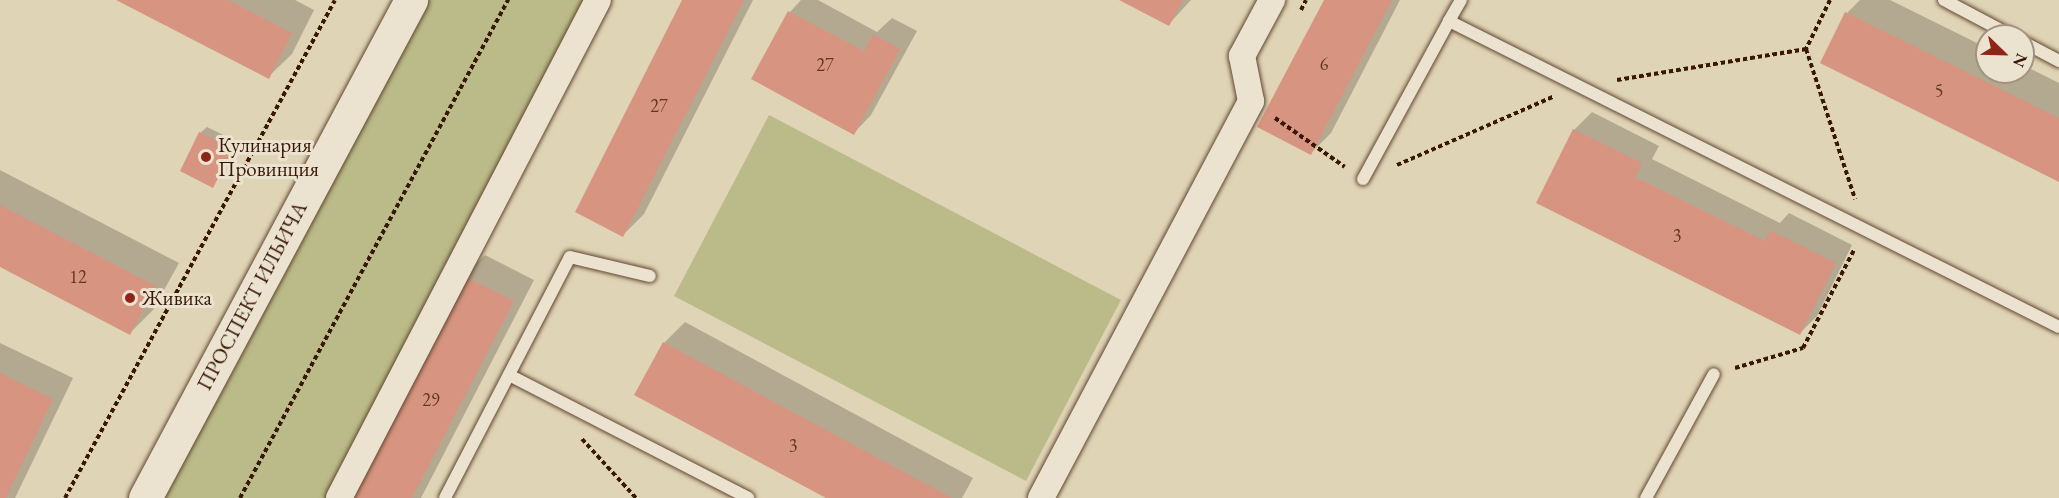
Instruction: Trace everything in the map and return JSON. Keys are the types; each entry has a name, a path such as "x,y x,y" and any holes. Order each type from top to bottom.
{"main road":[{"name":"ПРОСПЕКТ ИЛЬИЧА","path":"146,498 411,0"}],"street":[{"path":"339,498 598,0"},
{"path":"1041,498 1251,101 1242,56 1272,0"}],"lane":[{"path":"1363,179 1461,0"},
{"path":"1944,0 1989,24"},
{"path":"1449,21 2059,327"},
{"path":"2035,48 2059,61"},
{"path":"445,498 570,257 650,276"},
{"path":"1646,498 1714,374"},
{"path":"509,375 748,498"}],"path":[{"path":"65,498 335,0"},
{"path":"240,498 508,0"},
{"path":"1714,374 1803,348 1865,230 1806,49 1830,0"},
{"path":"1251,101 1363,179 1579,86 1806,49"},
{"path":"573,430 636,498"}],"green space":[{"path":"428,0 604,0 340,498 162,498"},
{"path":"769,115 1121,300 1026,481 674,296"}],"building":[{"path":"116,0 228,0 292,33 269,79"},
{"path":"682,0 744,0 623,237 575,212"},
{"path":"1119,0 1183,0 1169,26"},
{"path":"1324,0 1392,0 1311,155 1257,127"},
{"path":"788,11 864,51 873,34 900,49 854,135 751,79"},
{"path":"1845,12 1975,76 1975,84 1990,84 2059,118 2059,182 1820,63"},
{"path":"1573,129 1642,163 1635,177 1765,241 1770,230 1836,263 1800,335 1536,203"},
{"path":"199,132 233,149 213,188 180,171"},
{"path":"0,205 156,286 130,335 0,267"},
{"path":"463,275 514,301 412,498 347,498"},
{"path":"663,342 952,498 826,498 634,395"},
{"path":"0,373 53,399 6,498 0,498"}],"place":[{"name":"Кулинария Провинция","path":"206,157"},
{"name":"Живика","path":"130,298"}]}
